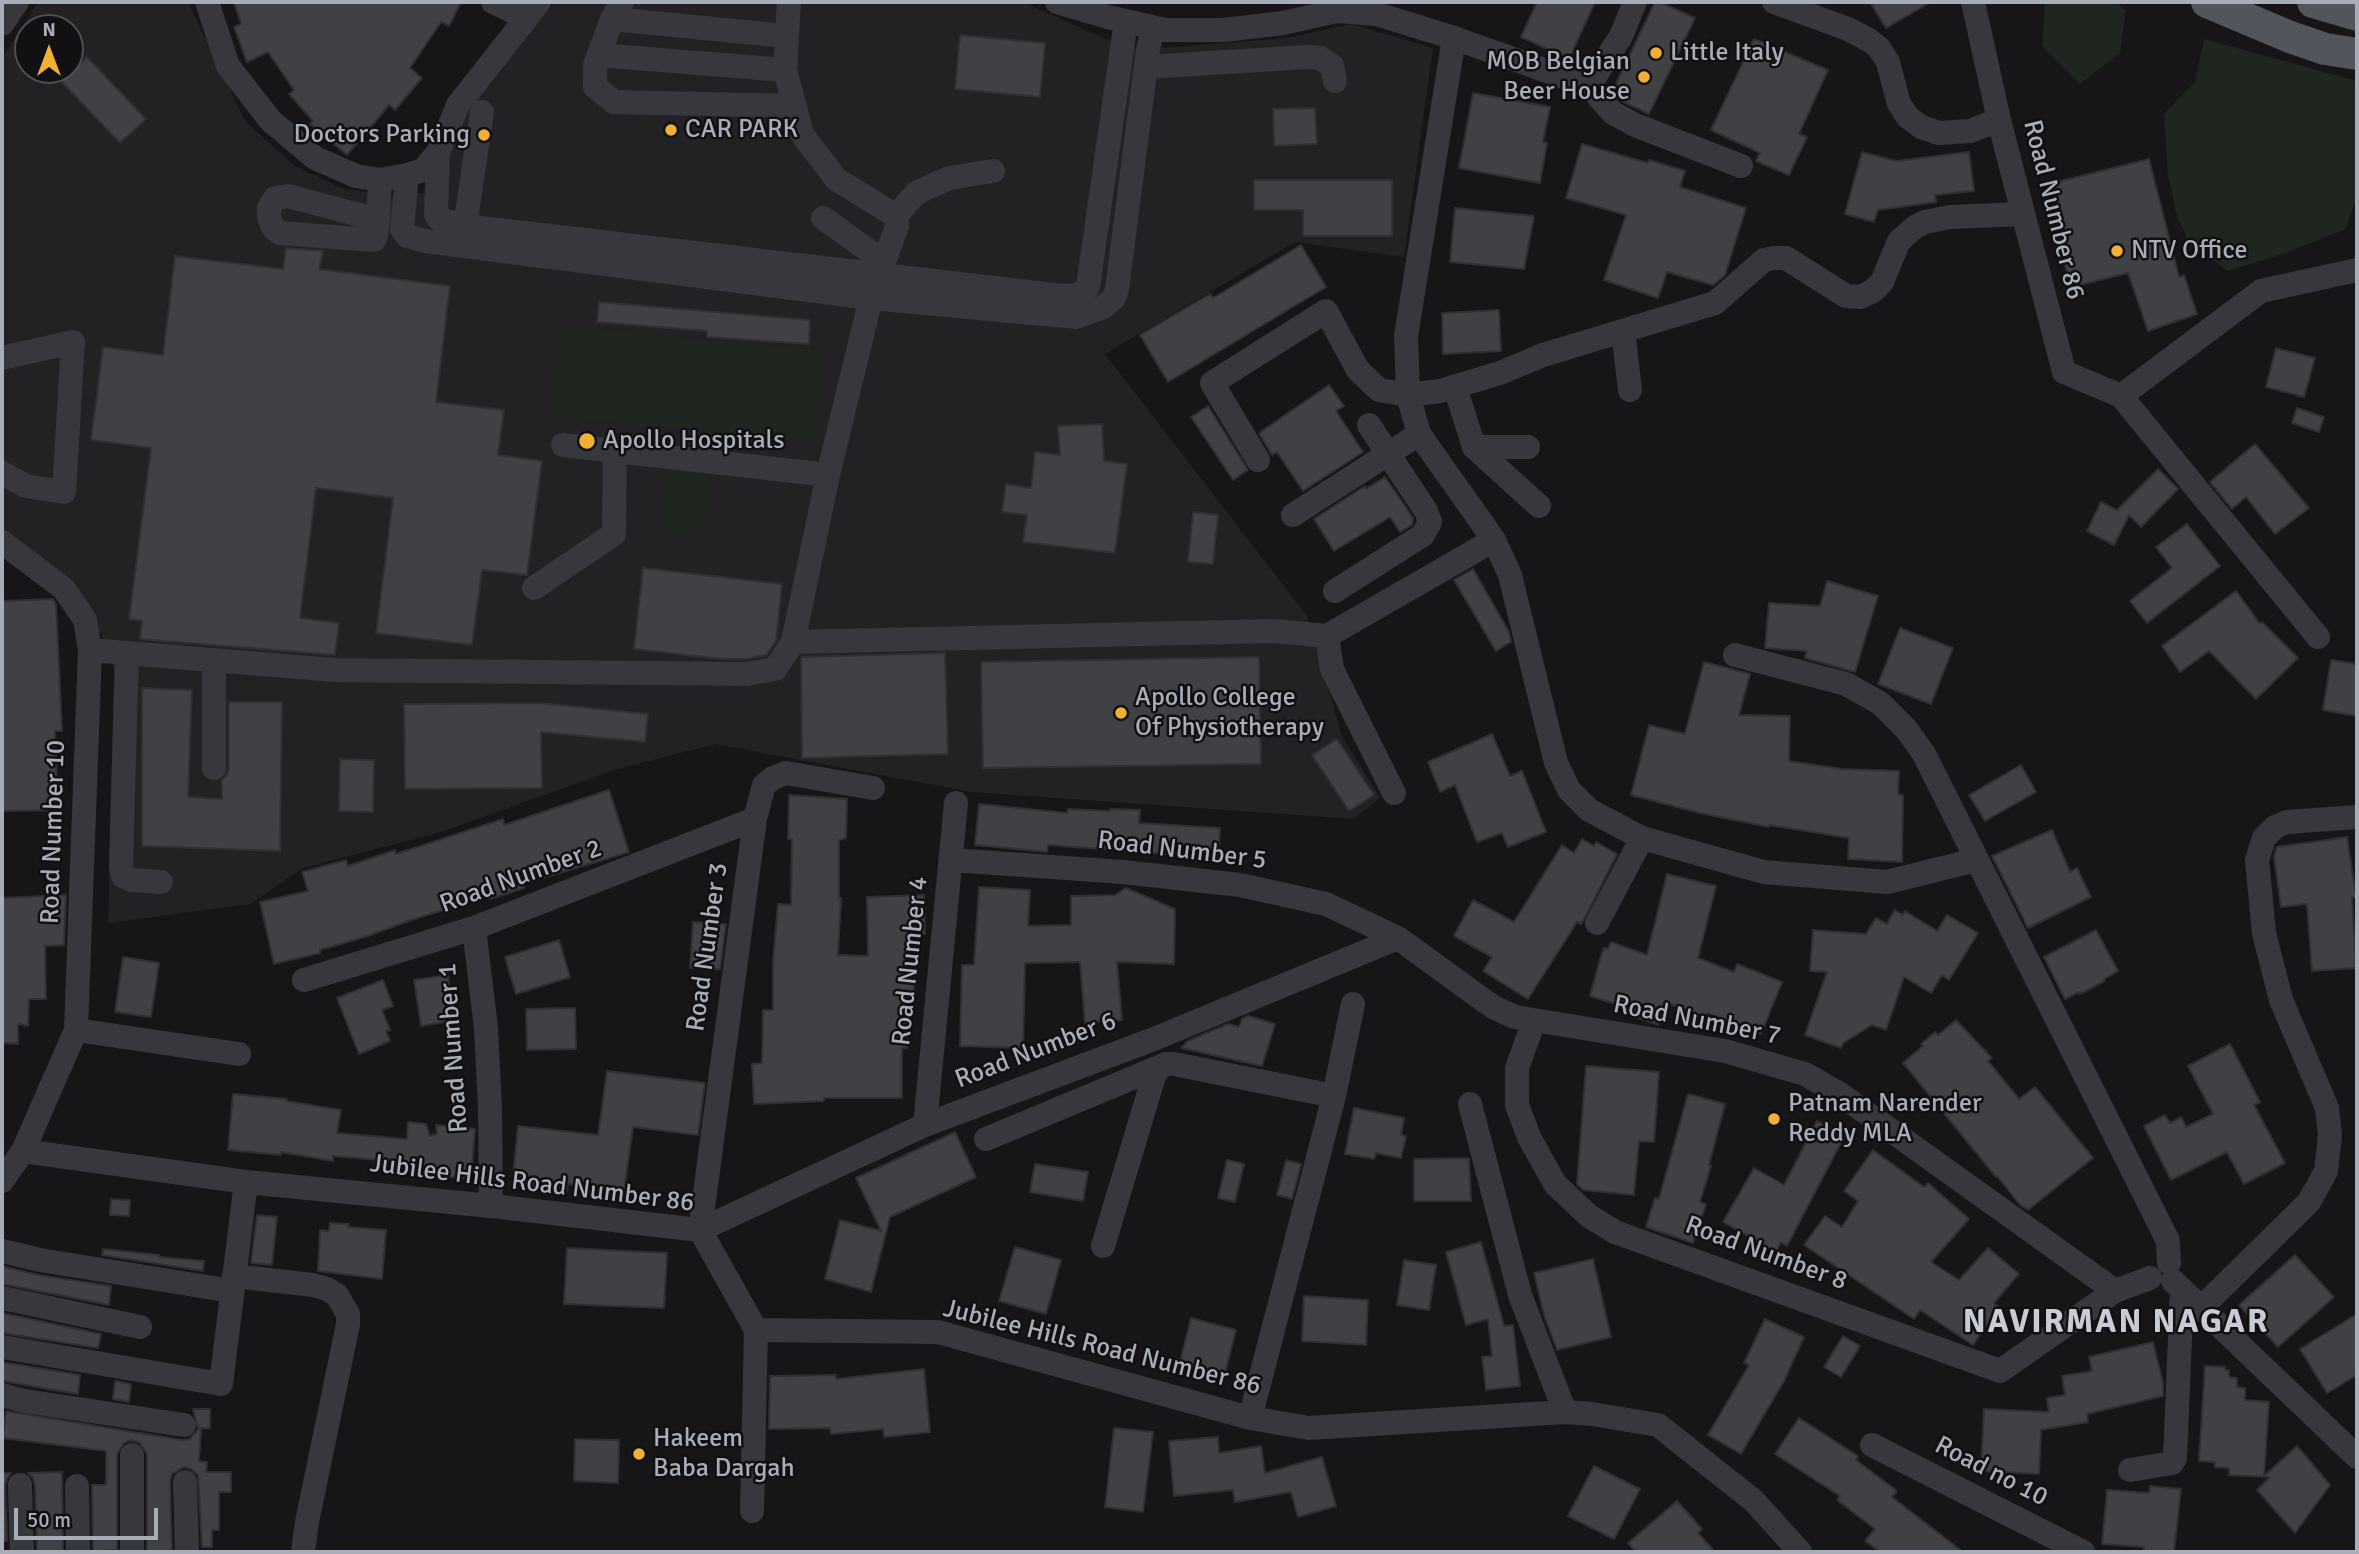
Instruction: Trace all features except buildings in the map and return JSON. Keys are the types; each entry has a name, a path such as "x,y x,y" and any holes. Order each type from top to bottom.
{"main road":[{"path":"2207,2 2290,37 2325,49 2357,54"},
{"path":"2313,2 2357,15"}],"street":[{"path":"2,24 17,2"},
{"path":"207,2 228,66 271,121 315,159 356,176 406,185"},
{"path":"493,2 532,10 458,105 438,153 424,170 406,185 402,229 407,236 438,243 872,298 1076,317 1094,312 1114,298 1149,48 1165,30 1224,30 1283,23 1336,11 1377,14 1589,86 1613,113 1635,125 1741,166"},
{"path":"789,2 785,70 803,134 836,179 896,216"},
{"path":"1057,2 1126,21 1149,48 1320,58 1332,66 1335,81"},
{"path":"1589,86 1621,36 1635,2"},
{"path":"1774,2 1848,29 1879,48 1888,62 1899,104 1908,117 1921,128 1939,133 1970,131 1999,120"},
{"name":"Road Number 86","path":"1973,2 1999,120 2064,372 2121,397"},
{"path":"786,36 617,10 595,65 594,87 614,102 795,106"},
{"path":"438,153 436,215 439,219 464,226 881,268 1062,296 1079,295 1088,287 1126,21"},
{"path":"1454,38 1406,336 1408,395 1419,433 1494,540 1510,575 1556,763 1569,790 1589,810 1643,838 1764,873 1887,882 1976,860"},
{"path":"598,55 785,70"},
{"path":"464,226 482,111"},
{"path":"90,650 348,670 747,674 775,669 793,642 828,475 872,298 897,226 896,216 916,193 949,178 993,171"},
{"path":"378,219 380,180"},
{"path":"1258,460 1212,383 1326,311 1358,370 1379,390 1408,395 1440,391 1500,373 1542,355 1716,303 1764,260 1786,258 1846,296 1860,297 1873,291 1882,282 1899,241 1915,226 1950,217 2023,214"},
{"path":"823,218 881,268"},
{"path":"2318,637 2121,397 2261,291 2357,270"},
{"path":"1623,331 1630,390"},
{"path":"2,358 74,342 64,492 26,486 2,473"},
{"path":"1455,387 1474,447 1539,506"},
{"path":"1369,425 1429,518 1429,527 1423,536 1345,585 1374,609"},
{"path":"1293,515 1419,433"},
{"path":"563,445 828,475"},
{"path":"1474,447 1528,447"},
{"path":"534,589 614,534 615,450"},
{"path":"793,642 1275,631 1327,636 1494,540"},
{"name":"Road Number 10","path":"2,542 64,589 85,620 90,650 76,1030 23,1151 2,1181"},
{"path":"1327,636 1332,669 1394,793"},
{"path":"127,653 121,867 124,876 132,880 161,882"},
{"path":"1735,655 1846,684 1881,703 1906,729 1924,754 2168,1241 2175,1458 2172,1463 2130,1470"},
{"path":"214,661 214,768"},
{"name":"Road Number 3","path":"700,1230 755,819 764,785 786,773 873,788"},
{"name":"Road Number 4","path":"925,1125 956,803"},
{"path":"2201,1308 2309,1202 2326,1171 2330,1135 2327,1108 2281,1000 2263,933 2257,860 2264,838 2276,827 2287,822 2357,817"},
{"name":"Road Number 2","path":"304,981 474,928 755,819"},
{"path":"1597,923 1643,838"},
{"name":"Road Number 5","path":"951,860 1123,872 1240,885 1326,904 1398,938"},
{"name":"Road Number 1","path":"474,928 486,1028 491,1206"},
{"name":"Road Number 6","path":"700,1230 925,1125 1154,1039 1398,938"},
{"name":"Road Number 7","path":"1398,938 1493,1007 1515,1017 1725,1051 1805,1074 1840,1094 2115,1291"},
{"path":"1250,1418 1334,1096 1353,1004"},
{"name":"Road Number 8","path":"1534,1021 1517,1068 1517,1105 1529,1137 1555,1184 1589,1216 1615,1231 2000,1371 2115,1291"},
{"path":"76,1030 239,1054"},
{"path":"986,1139 1174,1064 1334,1096"},
{"path":"1103,1246 1154,1076 1160,1068"},
{"path":"1469,1104 1520,1295 1565,1412"},
{"name":"Jubilee Hills Road Number 86","path":"23,1151 246,1182 700,1230 755,1330 938,1332 1250,1418 1309,1428 1565,1412 1658,1425 1754,1501 1800,1552"},
{"path":"2,1348 221,1384 246,1182"},
{"path":"2,1251 40,1260 233,1283 313,1284 337,1295 348,1314 348,1325 303,1552"},
{"path":"2169,1278 2357,1457"},
{"path":"2115,1291 2169,1278"},
{"path":"2,1298 140,1327"},
{"path":"752,1511 755,1330"},
{"path":"2,1395 25,1401 184,1425"},
{"name":"Road no 10","path":"1872,1445 2083,1552"},
{"path":"132,1455 132,1552"},
{"path":"186,1482 187,1552"},
{"path":"20,1485 22,1552"},
{"path":"76,1486 78,1552"}],"shaded area":[{"name":"Apollo Hospitals","path":"38,2 188,2 245,121 295,166 341,188 383,195 441,192 451,137 496,71 555,2 1023,2 1103,38 1148,49 1287,38 1351,24 1433,48 1404,257 1295,242 1105,354 1307,616 1342,736 1380,798 1354,819 971,792 715,744 614,770 441,832 303,868 250,904 108,923 114,672 108,647 75,588 2,528 2,58 14,39 14,84 84,84 84,14 30,14"},
{"path":"2047,2 2115,2 2126,10 2120,53 2080,84 2042,46"},
{"path":"2204,39 2357,81 2357,195 2346,229 2283,254 2228,271 2190,244 2177,217 2168,175 2164,114 2195,82"},
{"path":"562,326 822,351 813,442 553,416"},
{"path":"674,472 692,472 710,477 711,493 704,519 691,533 679,537 659,534 667,480"}],"place":[{"name":"Little Italy","path":"1656,53"},
{"name":"MOB Belgian Beer House","path":"1644,77"},
{"name":"CAR PARK","path":"671,130"},
{"name":"Doctors Parking","path":"484,135"},
{"name":"NTV Office","path":"2117,251"},
{"name":"Apollo Hospitals","path":"587,441"},
{"name":"Apollo College Of Physiotherapy","path":"1121,713"},
{"name":"Patnam Narender Reddy MLA","path":"1774,1119"},
{"name":"Hakeem Baba Dargah","path":"639,1454"}],"district":[{"name":"NAVIRMAN NAGAR","path":"2116,1323"}]}
